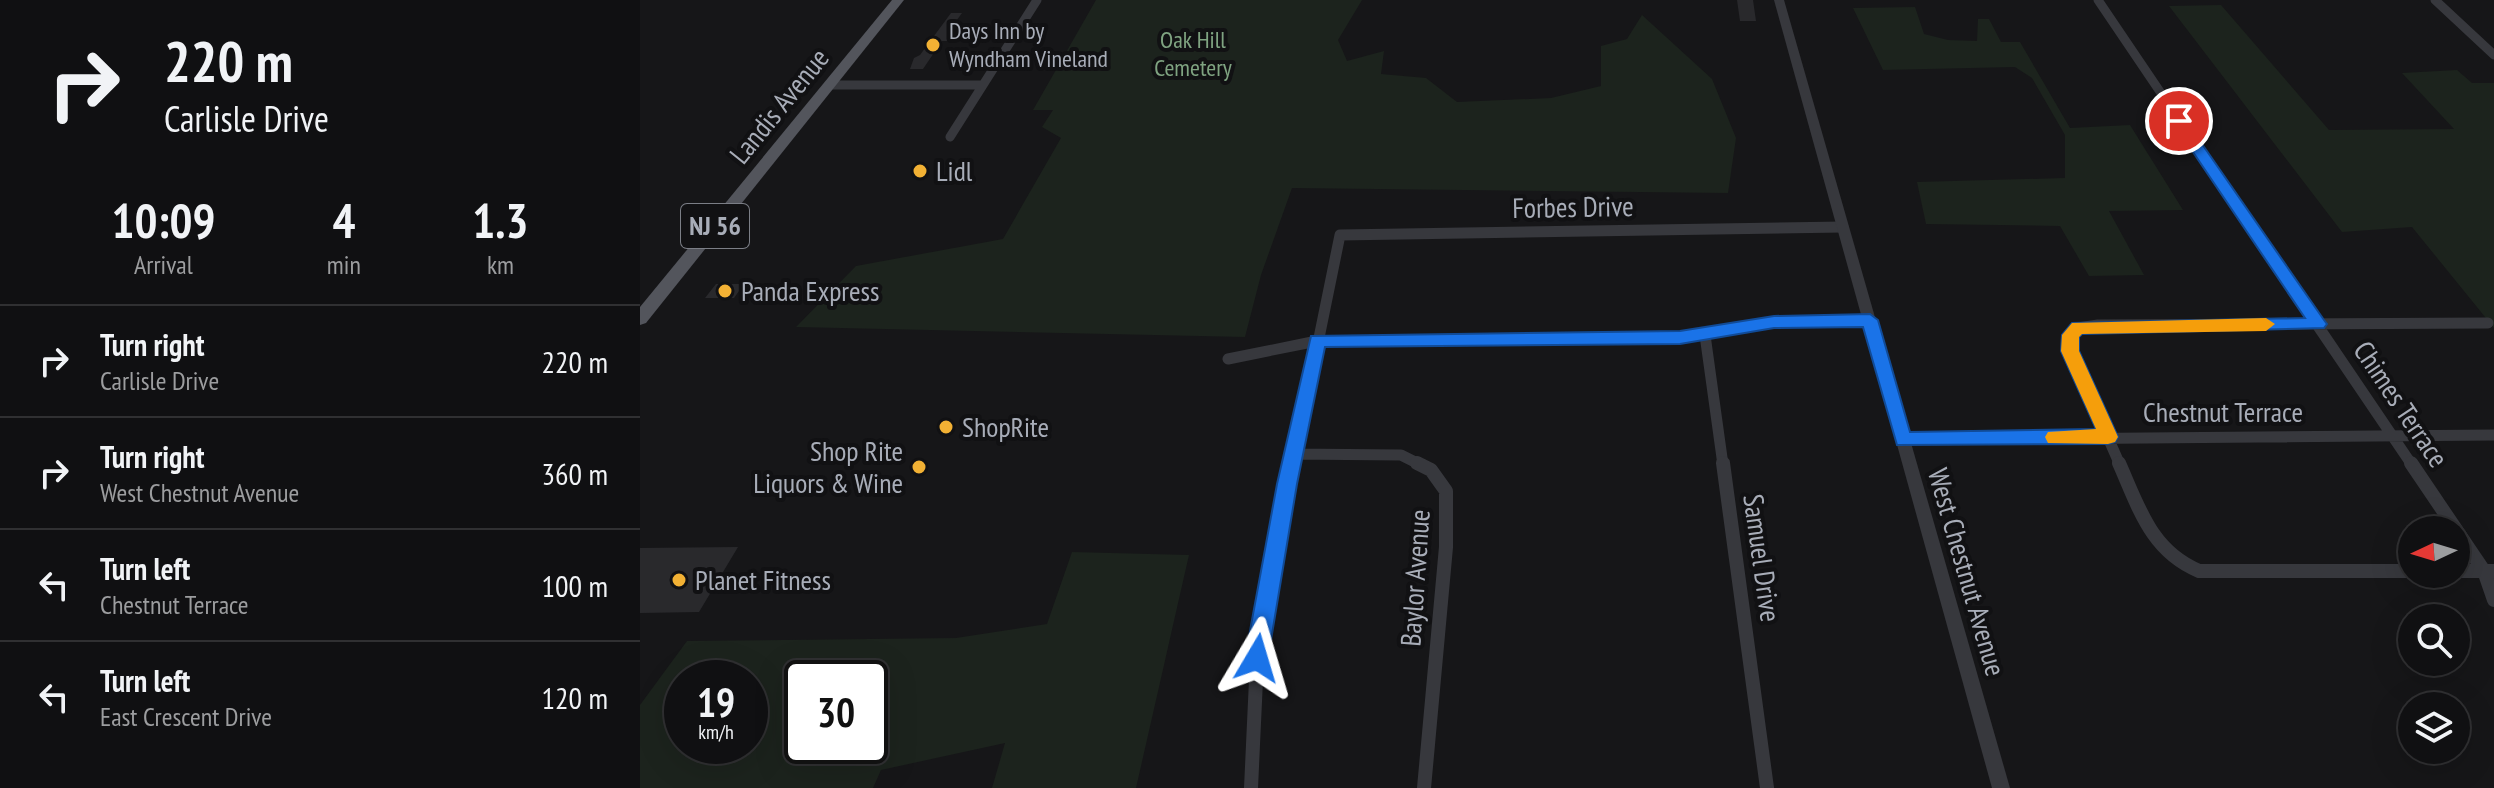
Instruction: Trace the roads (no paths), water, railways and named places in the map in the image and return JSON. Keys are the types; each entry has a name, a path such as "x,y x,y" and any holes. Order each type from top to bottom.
{"main road":[{"name":"Landis Avenue","path":"640,319 898,0"}],"street":[{"path":"950,137 1037,0"},
{"name":"West Chestnut Avenue","path":"1779,0 2001,788"},
{"name":"Chimes Terrace","path":"2098,0 2489,571 2494,600"},
{"path":"2435,0 2494,55"},
{"path":"829,85 983,85"},
{"name":"Forbes Drive","path":"1317,341 1340,235 1843,227"},
{"path":"1228,359 1317,341 1705,335 1774,322 1870,320"},
{"path":"2398,571 2199,571 2177,562 2148,529 2070,351 2070,335 2078,328 2488,323"},
{"name":"Samuel Drive","path":"1705,335 1767,788"},
{"path":"1251,788 1259,634 1317,341"},
{"name":"Chestnut Terrace","path":"1903,440 2494,435"},
{"name":"Baylor Avenue","path":"1293,454 1401,455 1431,470 1446,491 1446,547 1424,788"}],"place":[{"name":"Days Inn by Wyndham Vineland","path":"933,45"},
{"name":"Lidl","path":"920,171"},
{"name":"Panda Express","path":"725,291"},
{"name":"ShopRite","path":"946,427"},
{"name":"Shop Rite Liquors & Wine","path":"919,467"},
{"name":"Planet Fitness","path":"679,580"}],"park label":[{"name":"Oak Hill Cemetery","path":"1193,54"}]}
